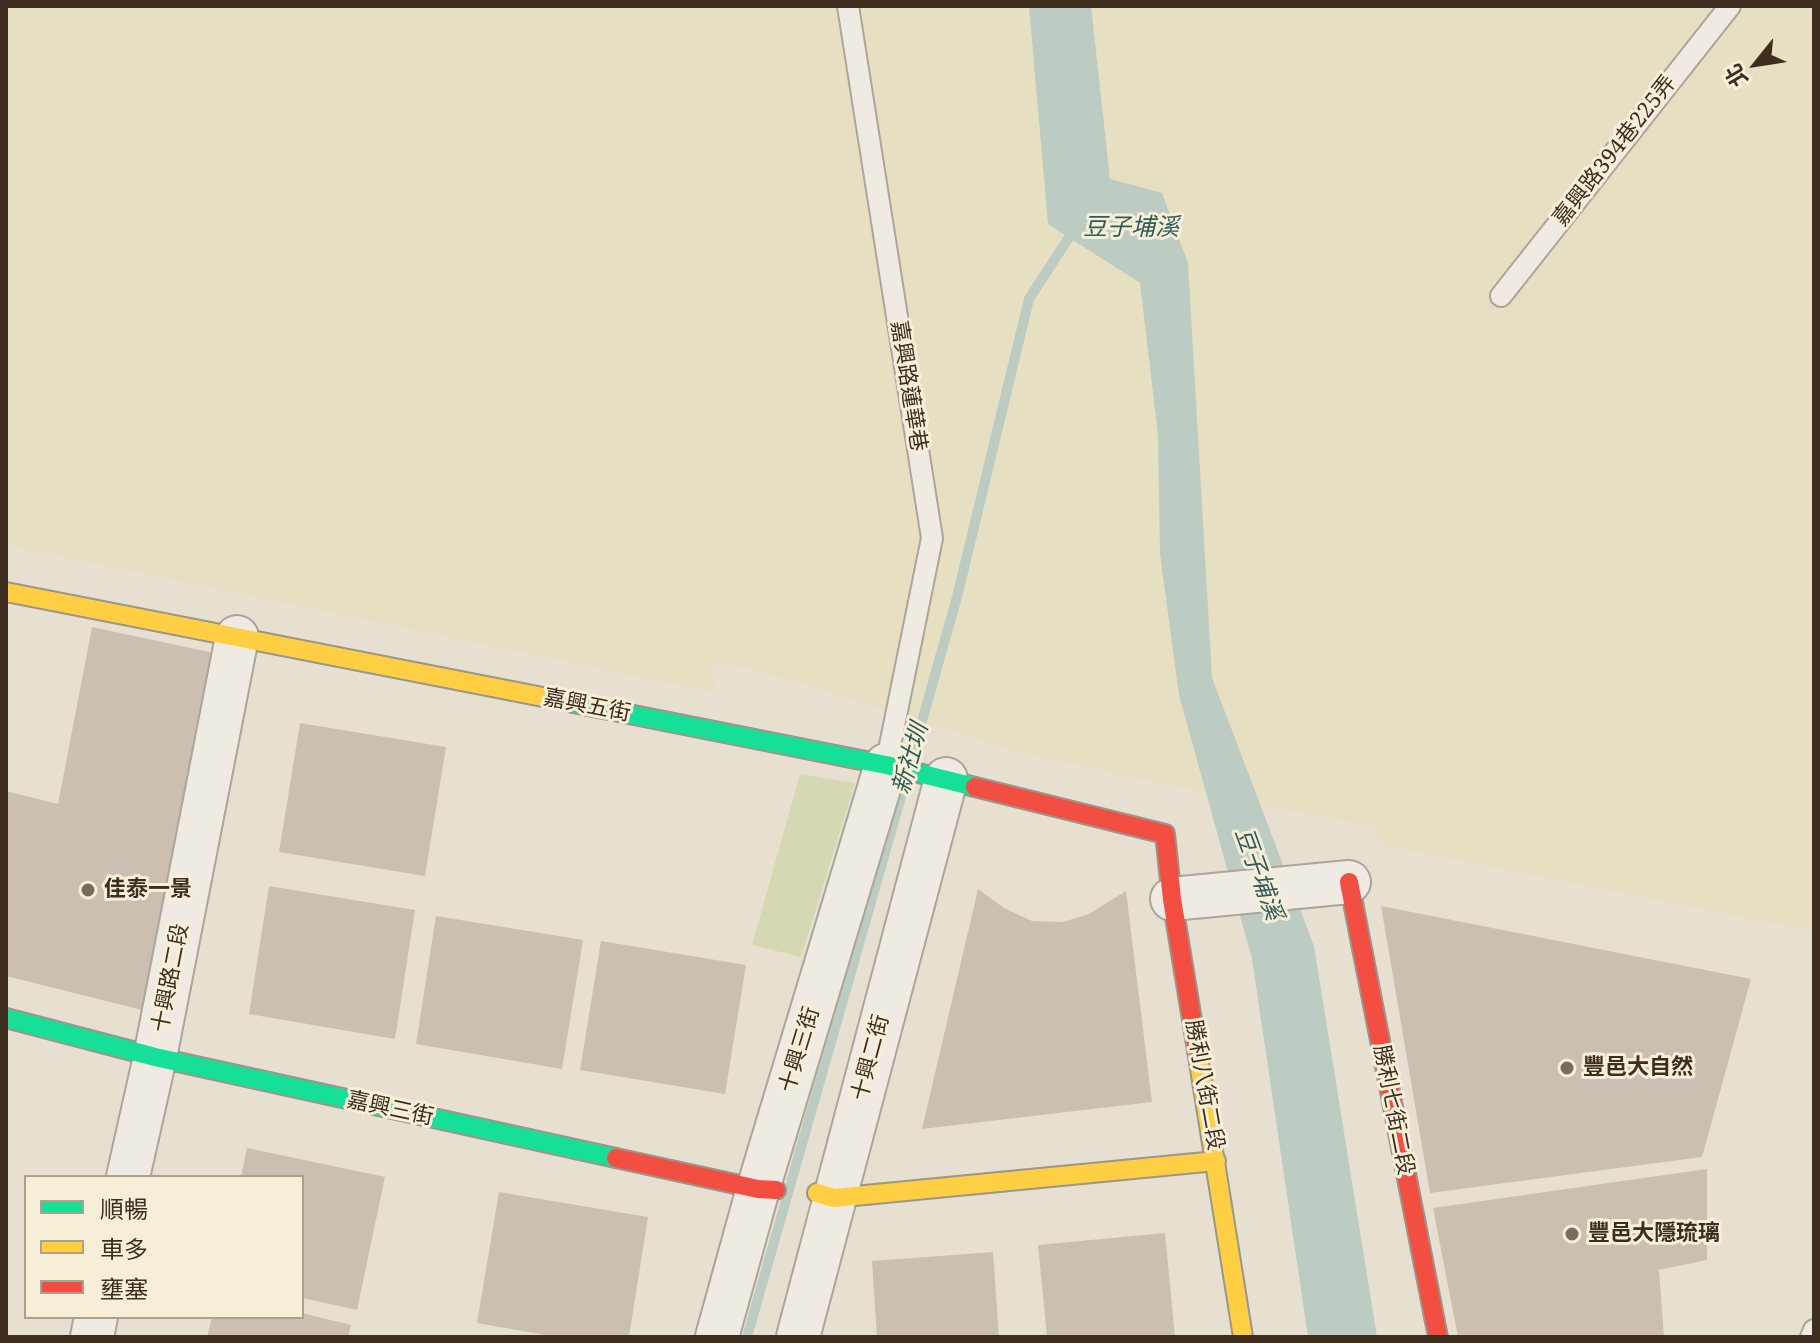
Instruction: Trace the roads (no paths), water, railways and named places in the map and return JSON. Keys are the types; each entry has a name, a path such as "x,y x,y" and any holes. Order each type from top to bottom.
{"street":[{"name":"嘉興五街","path":"6,592 890,766 1165,834"},
{"name":"十興路二段","path":"128,1175 155,1057 237,637"},
{"name":"十興三街","path":"717,1337 767,1190 890,766"},
{"name":"十興二街","path":"798,1337 826,1195 940,778"},
{"name":"勝利八街二段","path":"1165,834 1172,899 1243,1337"},
{"path":"1172,899 1349,882"},
{"name":"勝利七街二段","path":"1349,882 1438,1337"},
{"name":"嘉興三街","path":"6,1018 155,1057 767,1190"},
{"path":"826,1195 1216,1161"}],"lane":[{"name":"嘉興路蓮華巷","path":"848,6 932,538 890,766"},
{"name":"嘉興路394巷225弄","path":"1501,296 1730,6"},
{"path":"1811,1337 1814,1330"}],"water":[{"name":"豆子埔溪","path":"1029,6 1091,6 1110,179 1162,193 1188,263 1212,678 1314,946 1377,1337 1308,1337 1252,959 1179,695 1160,554 1158,435 1140,283 1048,224"}],"waterway":[{"name":"新社圳","path":"911,760 957,597 1029,299 1075,228"},
{"name":"新社圳","path":"747,1337 906,779"}],"place":[{"name":"佳泰一景","path":"88,890"},
{"name":"豐邑大自然","path":"1567,1068"},
{"name":"豐邑大隱琉璃","path":"1572,1234"}]}
